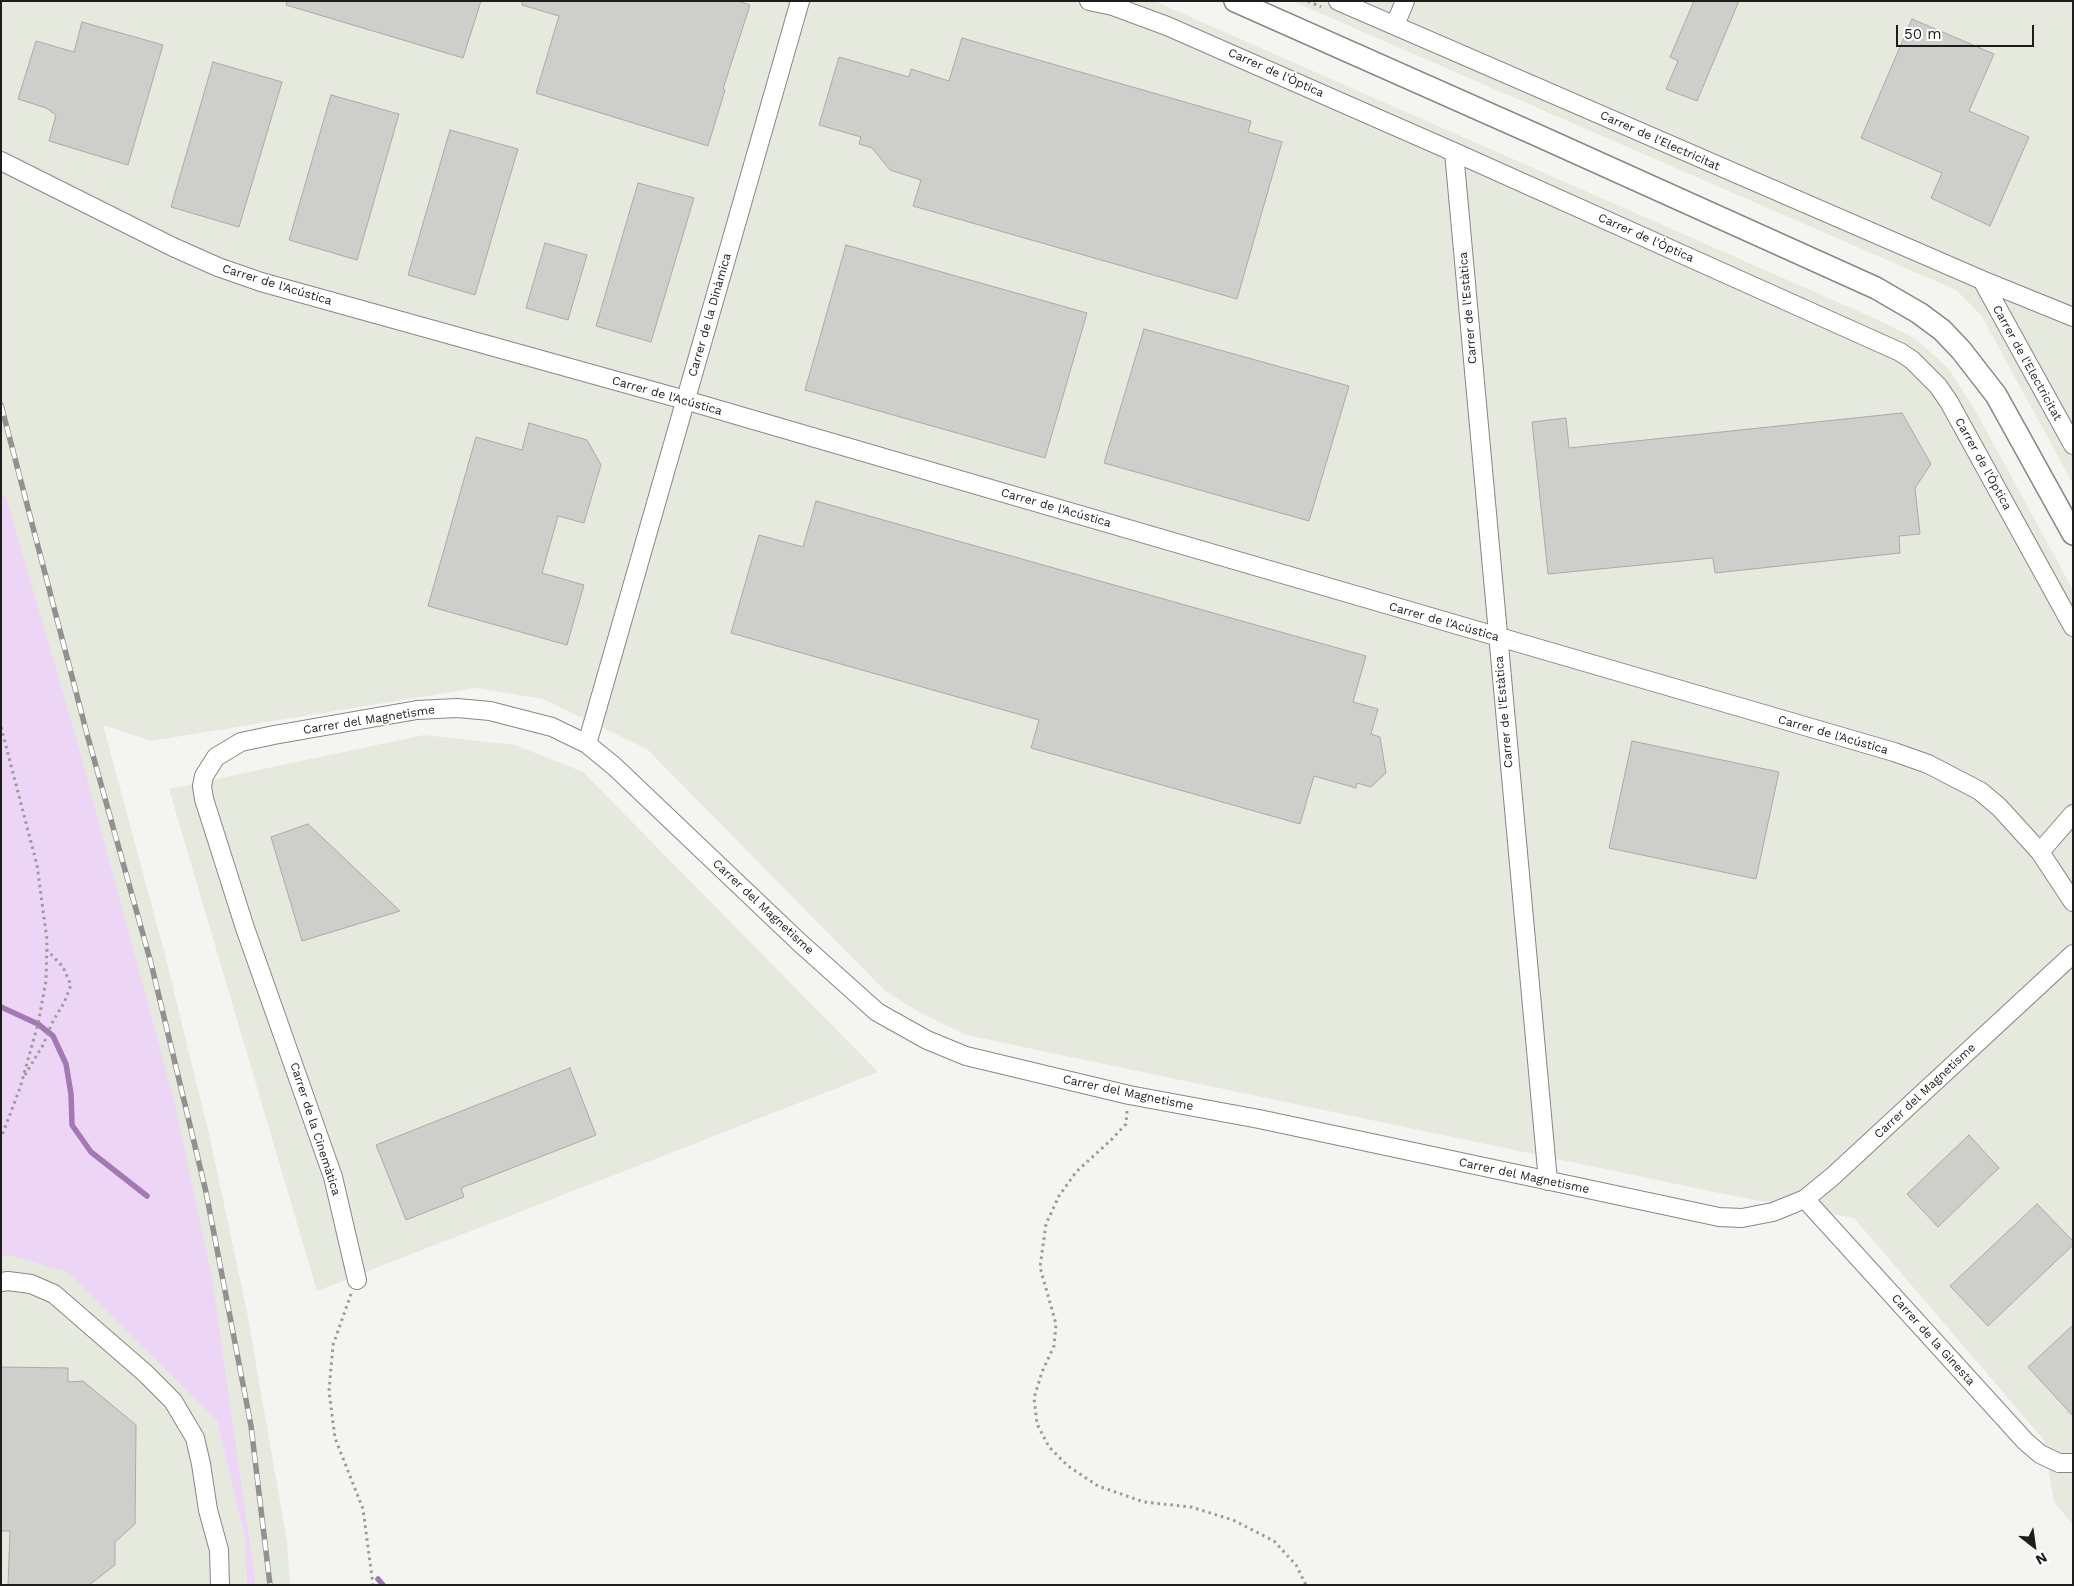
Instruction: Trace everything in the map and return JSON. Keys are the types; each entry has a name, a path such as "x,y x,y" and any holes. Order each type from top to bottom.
{"street":[{"name":"Carrer de la Dinàmica","path":"586,744 800,1"},
{"name":"Carrer de l'Òptica","path":"1088,1 1113,6 1167,26 1454,152 1912,360 1933,379 1949,402 2073,627"},
{"path":"1235,1 1876,288 1912,308 1942,330 1980,372 1996,396 2073,534"},
{"name":"Carrer de l'Electricitat","path":"1338,1 1982,280 2073,317"},
{"path":"1395,25 1405,1"},
{"name":"Carrer de l'Estàtica","path":"1454,152 1548,1181"},
{"name":"Carrer de l'Acústica","path":"1,161 173,247 218,267 261,282 685,400 1894,752 1928,764 1980,791 1999,806 2040,852 2073,902"},
{"name":"Carrer de l'Electricitat","path":"1982,280 2073,445"},
{"name":"Carrer del Magnetisme","path":"208,766 216,757 241,742 417,710 456,708 490,711 552,727 586,744 616,766 799,942 877,1012 927,1040 966,1056 1129,1095 1259,1119 1719,1217 1742,1218 1773,1212 1805,1199 1832,1177 2073,954"},
{"name":"Carrer de la Cinemàtica","path":"208,766 202,786 204,799 245,928 333,1177 357,1280"},
{"path":"2040,852 2073,814"},
{"name":"Carrer de la Ginesta","path":"1805,1199 2025,1441 2040,1454 2059,1463 2073,1463"},
{"path":"1,1282 31,1284 54,1294 138,1367 173,1401 195,1438 208,1510 218,1550 220,1585"}],"path":[{"path":"1,727 37,865 47,940 46,981 38,1024 22,1080 1,1138"},
{"path":"22,1080 43,1045 53,1021 64,1003 70,985 63,967 46,948"},
{"path":"1129,1095 1126,1124 1076,1172 1059,1196 1046,1224 1040,1267 1056,1324 1054,1346 1042,1372 1034,1398 1037,1424 1049,1447 1068,1466 1098,1486 1144,1502 1191,1507 1233,1520 1274,1541 1296,1565 1306,1585"},
{"path":"357,1280 333,1345 329,1391 335,1438 362,1509 373,1585"}],"shaded area":[{"path":"1,1 1154,1 1876,319 1916,339 1948,368 1975,410 2073,590 2073,1525 2054,1502 2044,1440 1854,1218 1724,1194 966,1035 921,1013 885,991 647,749 543,699 476,688 151,741 103,725 164,951 209,1134 247,1312 287,1542 290,1585 256,1585 213,1281 174,1099 77,740 6,496 1,493"},
{"path":"1292,1 2073,1 2073,484 1981,315 1956,290"},
{"path":"1,493 6,496 77,740 174,1099 213,1281 256,1585 247,1585 245,1538 217,1421 67,1272 8,1255 1,1257"},
{"path":"424,735 515,745 583,772 878,1072 317,1291 169,789"},
{"path":"8,1255 67,1272 217,1421 245,1538 247,1585 1,1585 1,1257"}],"building":[{"path":"287,1 481,1 463,58 286,5"},
{"path":"522,1 738,1 750,5 723,89 725,90 708,146 536,93 559,16 522,5"},
{"path":"1694,1 1739,1 1697,101 1666,89 1678,61 1670,57"},
{"path":"1912,19 1994,54 1969,111 2029,137 1990,226 1931,198 1942,173 1861,138"},
{"path":"82,22 163,45 128,165 49,141 56,115 46,108 18,99 36,41 74,52"},
{"path":"962,38 1251,121 1248,132 1282,142 1237,299 913,206 921,180 890,170 872,148 859,144 861,137 819,125 839,57 909,77 911,69 949,81"},
{"path":"213,62 282,82 239,227 171,207"},
{"path":"331,95 399,114 357,260 289,240"},
{"path":"450,130 518,149 475,295 408,275"},
{"path":"638,183 694,198 651,342 596,326"},
{"path":"545,243 587,255 568,320 526,308"},
{"path":"846,245 1087,313 1045,458 805,390"},
{"path":"1144,329 1349,386 1309,521 1104,463"},
{"path":"1902,413 1931,464 1915,488 1920,534 1899,536 1900,553 1715,573 1713,558 1548,574 1532,422 1566,418 1569,448"},
{"path":"529,423 587,440 601,465 584,523 558,516 542,573 584,585 567,645 428,606 476,437 522,450"},
{"path":"816,501 1366,656 1353,702 1378,709 1371,734 1380,737 1386,773 1371,787 1357,783 1356,788 1314,776 1300,824 1031,748 1039,720 731,633 759,535 803,547"},
{"path":"1632,741 1779,772 1756,879 1609,848"},
{"path":"308,824 400,911 302,941 271,837"},
{"path":"570,1068 596,1135 461,1188 464,1197 406,1220 376,1145"},
{"path":"1969,1135 1999,1168 1938,1227 1907,1194"},
{"path":"2037,1204 2073,1241 2073,1245 1988,1326 1950,1286"},
{"path":"2073,1325 2073,1416 2028,1367"},
{"path":"1,1367 68,1368 68,1382 83,1381 136,1425 135,1524 115,1542 115,1565 89,1585 8,1585 10,1531 1,1531"}],"waterway":[{"path":"1,1007 38,1024 53,1036 66,1064 71,1094 72,1125 91,1152 147,1196"},
{"path":"378,1579 383,1585"}],"railway":[{"path":"1,405 87,734 151,963 206,1192 251,1426 270,1585"}]}
